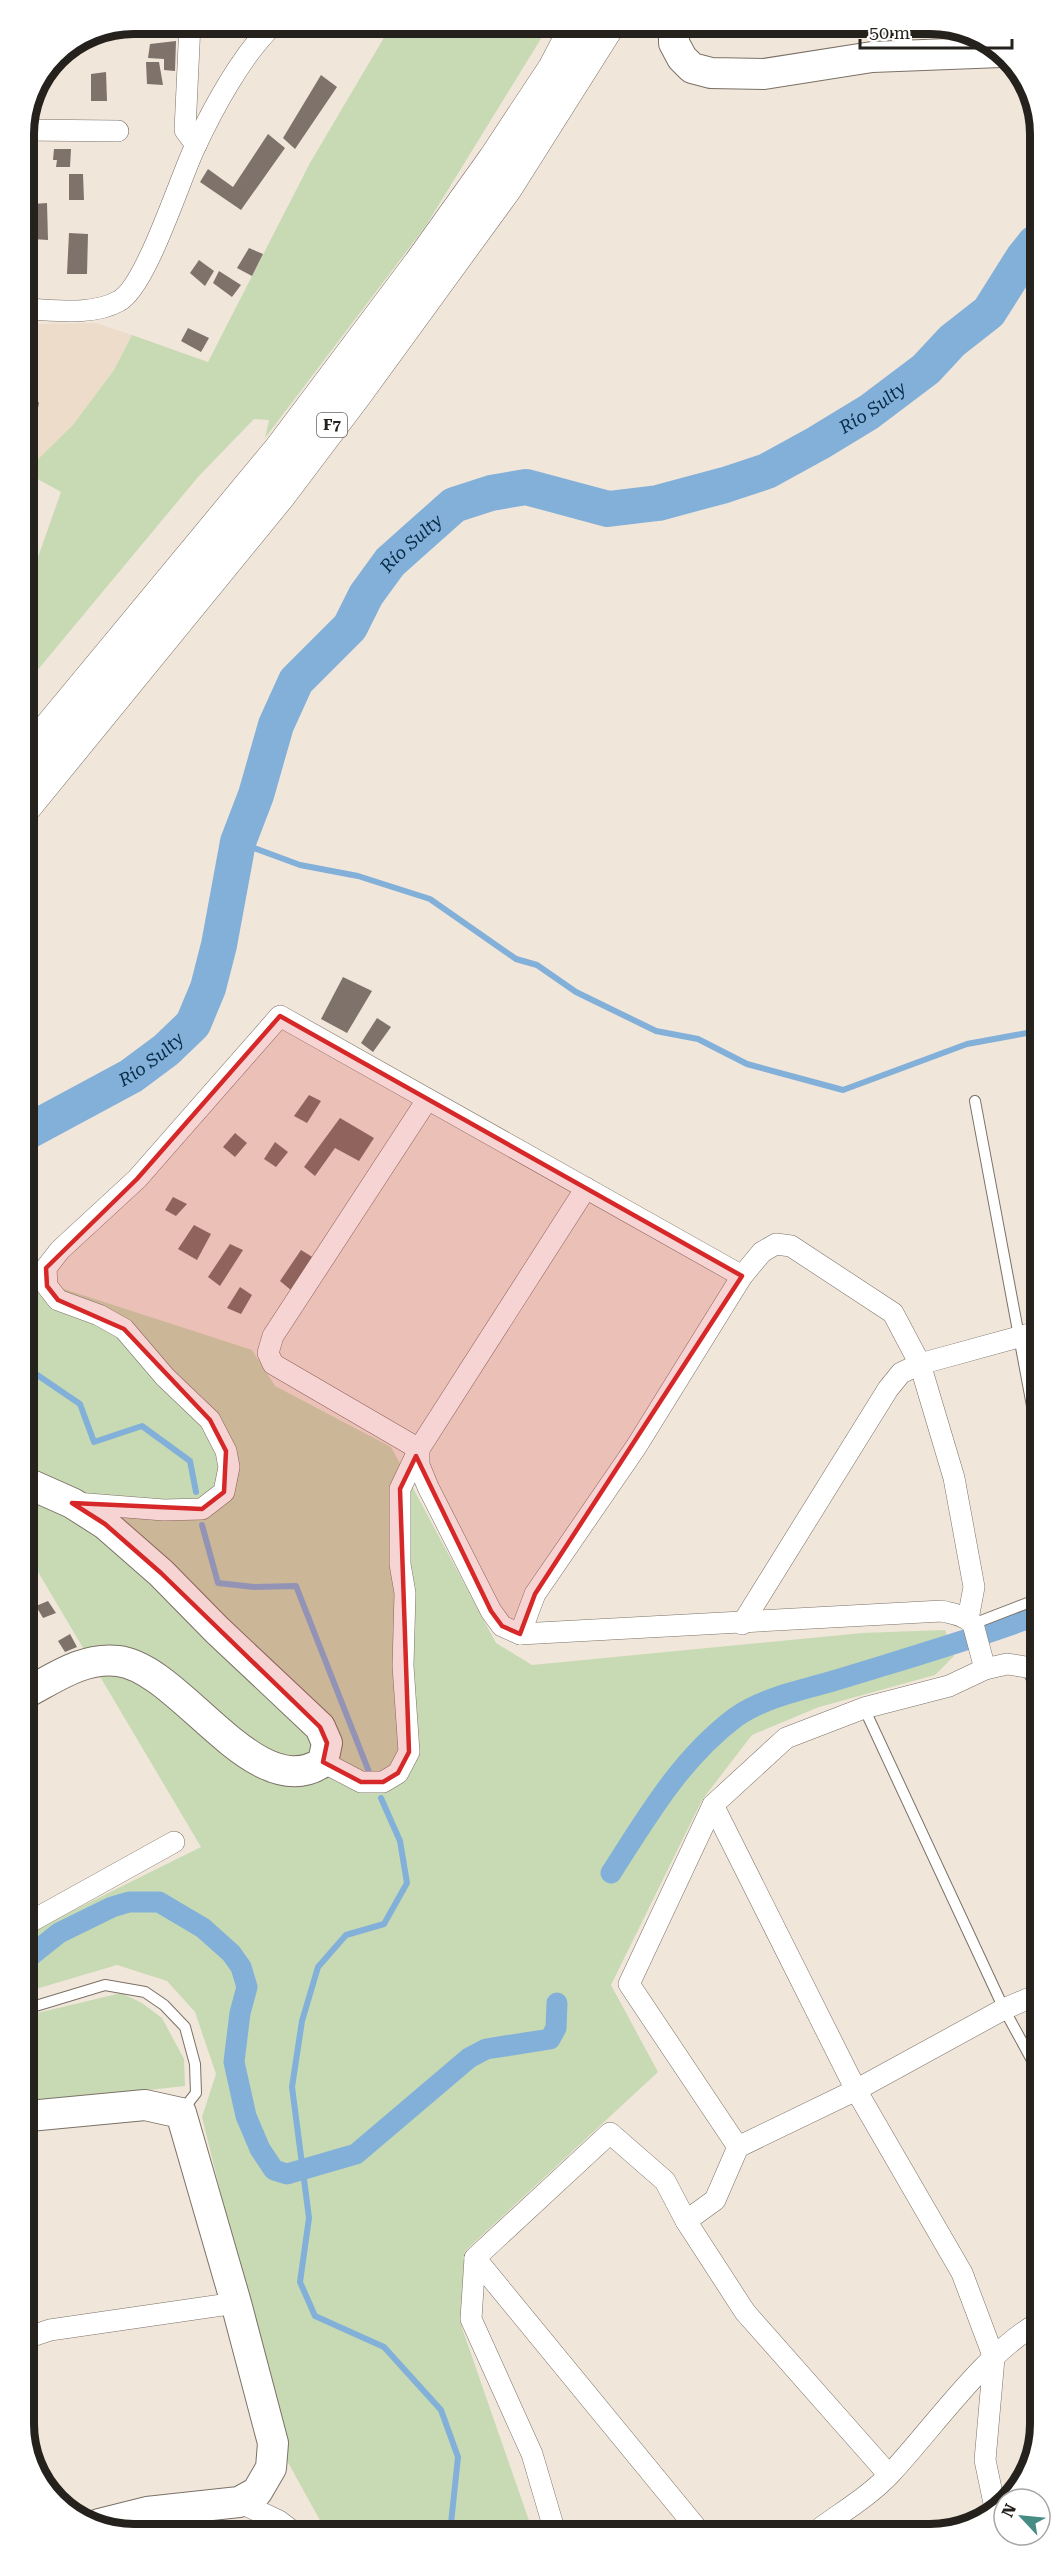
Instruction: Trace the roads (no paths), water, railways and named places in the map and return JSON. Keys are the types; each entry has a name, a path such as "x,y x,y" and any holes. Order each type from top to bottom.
{"highway":[{"name":"F7","path":"35,746 288,440 495,159 555,68 572,35"},
{"name":"F7","path":"35,794 279,495 356,393 506,187 602,35"}],"street":[{"path":"190,34 185,130 195,146"},
{"path":"35,309 91,310 107,307 122,300 139,279 195,146 247,53 265,34"},
{"path":"674,35 674,43 682,58 693,68 711,73 764,74 872,57 987,53"},
{"path":"35,130 118,131"},
{"path":"72,1503 202,1509 224,1491 229,1467 226,1451 210,1420 165,1377 124,1329 99,1315 58,1300 46,1286 46,1268 60,1250 137,1179 280,1017 742,1276"},
{"path":"419,1449 273,1364 268,1353 273,1336 428,1100"},
{"path":"323,1762 361,1782 383,1782 398,1773 408,1752 403,1666 405,1593 400,1564 400,1489 419,1449 586,1188"},
{"path":"520,1634 535,1594 636,1447 742,1276 762,1252 776,1244 791,1246 894,1313 920,1364 956,1489 974,1587 970,1622 985,1670"},
{"path":"742,1624 888,1389 902,1373 920,1364 1027,1334"},
{"path":"419,1449 419,1465 428,1487 491,1611 502,1626 520,1634 742,1624 942,1611 970,1622"},
{"path":"34,1486 72,1503 105,1524 161,1573 217,1630 320,1727 327,1743 323,1762 310,1770 281,1771 225,1737 167,1686 119,1661 94,1662 75,1667 34,1689"},
{"path":"738,2147 629,1984 713,1805 786,1738 864,1708 949,1686 985,1670 1007,1664 1030,1666"},
{"path":"713,1805 856,2090 962,2273 994,2358 985,2460 992,2494"},
{"path":"34,1920 174,1842"},
{"path":"686,2221 715,2200 738,2147 856,2090 1004,2009 1030,1998"},
{"path":"34,2116 145,2105 181,2113 236,2302 273,2443 271,2468 257,2492 239,2502 147,2512 110,2521"},
{"path":"553,2524 532,2454 471,2319 475,2258 610,2133 665,2181 686,2221 745,2312 889,2475"},
{"path":"475,2258 693,2524"},
{"path":"34,2335 50,2330 236,2302"},
{"path":"826,2524 889,2475 994,2358 1030,2327"},
{"path":"239,2502 283,2524"}],"lane":[{"path":"975,1101 1027,1334 1030,1362"},
{"path":"970,1622 1030,1602"},
{"path":"864,1708 1004,2009 1030,2057"},
{"path":"34,2006 105,1985 145,1992 155,1998 185,2027 195,2064 196,2093 181,2113"}],"waterway":[{"name":"Río Sulty","path":"35,1128 131,1076 166,1050 193,1024 208,988 219,945 238,842 256,795 276,725 296,681 350,627 366,595 390,562 454,505 491,493 526,487 608,509 658,503 767,471 869,412 926,369 952,341 989,312 1030,249"},
{"path":"238,842 300,865 358,876 430,899 516,959 537,965 576,992 656,1031 698,1039 747,1064 843,1090 967,1044 1030,1033"},
{"path":"34,1373 80,1404 94,1442 142,1426 190,1461 196,1492"},
{"path":"202,1525 218,1583 254,1587 296,1586 371,1777"},
{"path":"611,1873 666,1789 698,1751 736,1717 760,1704 788,1694 941,1648 1030,1618"},
{"path":"381,1798 400,1841 407,1883 384,1924 346,1935 318,1967 302,2021 292,2087 309,2218 300,2282 315,2316 384,2347 441,2410 458,2457 451,2524"},
{"path":"34,1953 59,1933 112,1907 129,1902 159,1902 203,1928 231,1953 241,1967 247,1987 240,2013 234,2062 246,2116 260,2149 274,2170 287,2174 356,2154 469,2058 486,2049 550,2039 556,2028 557,2003"}]}
